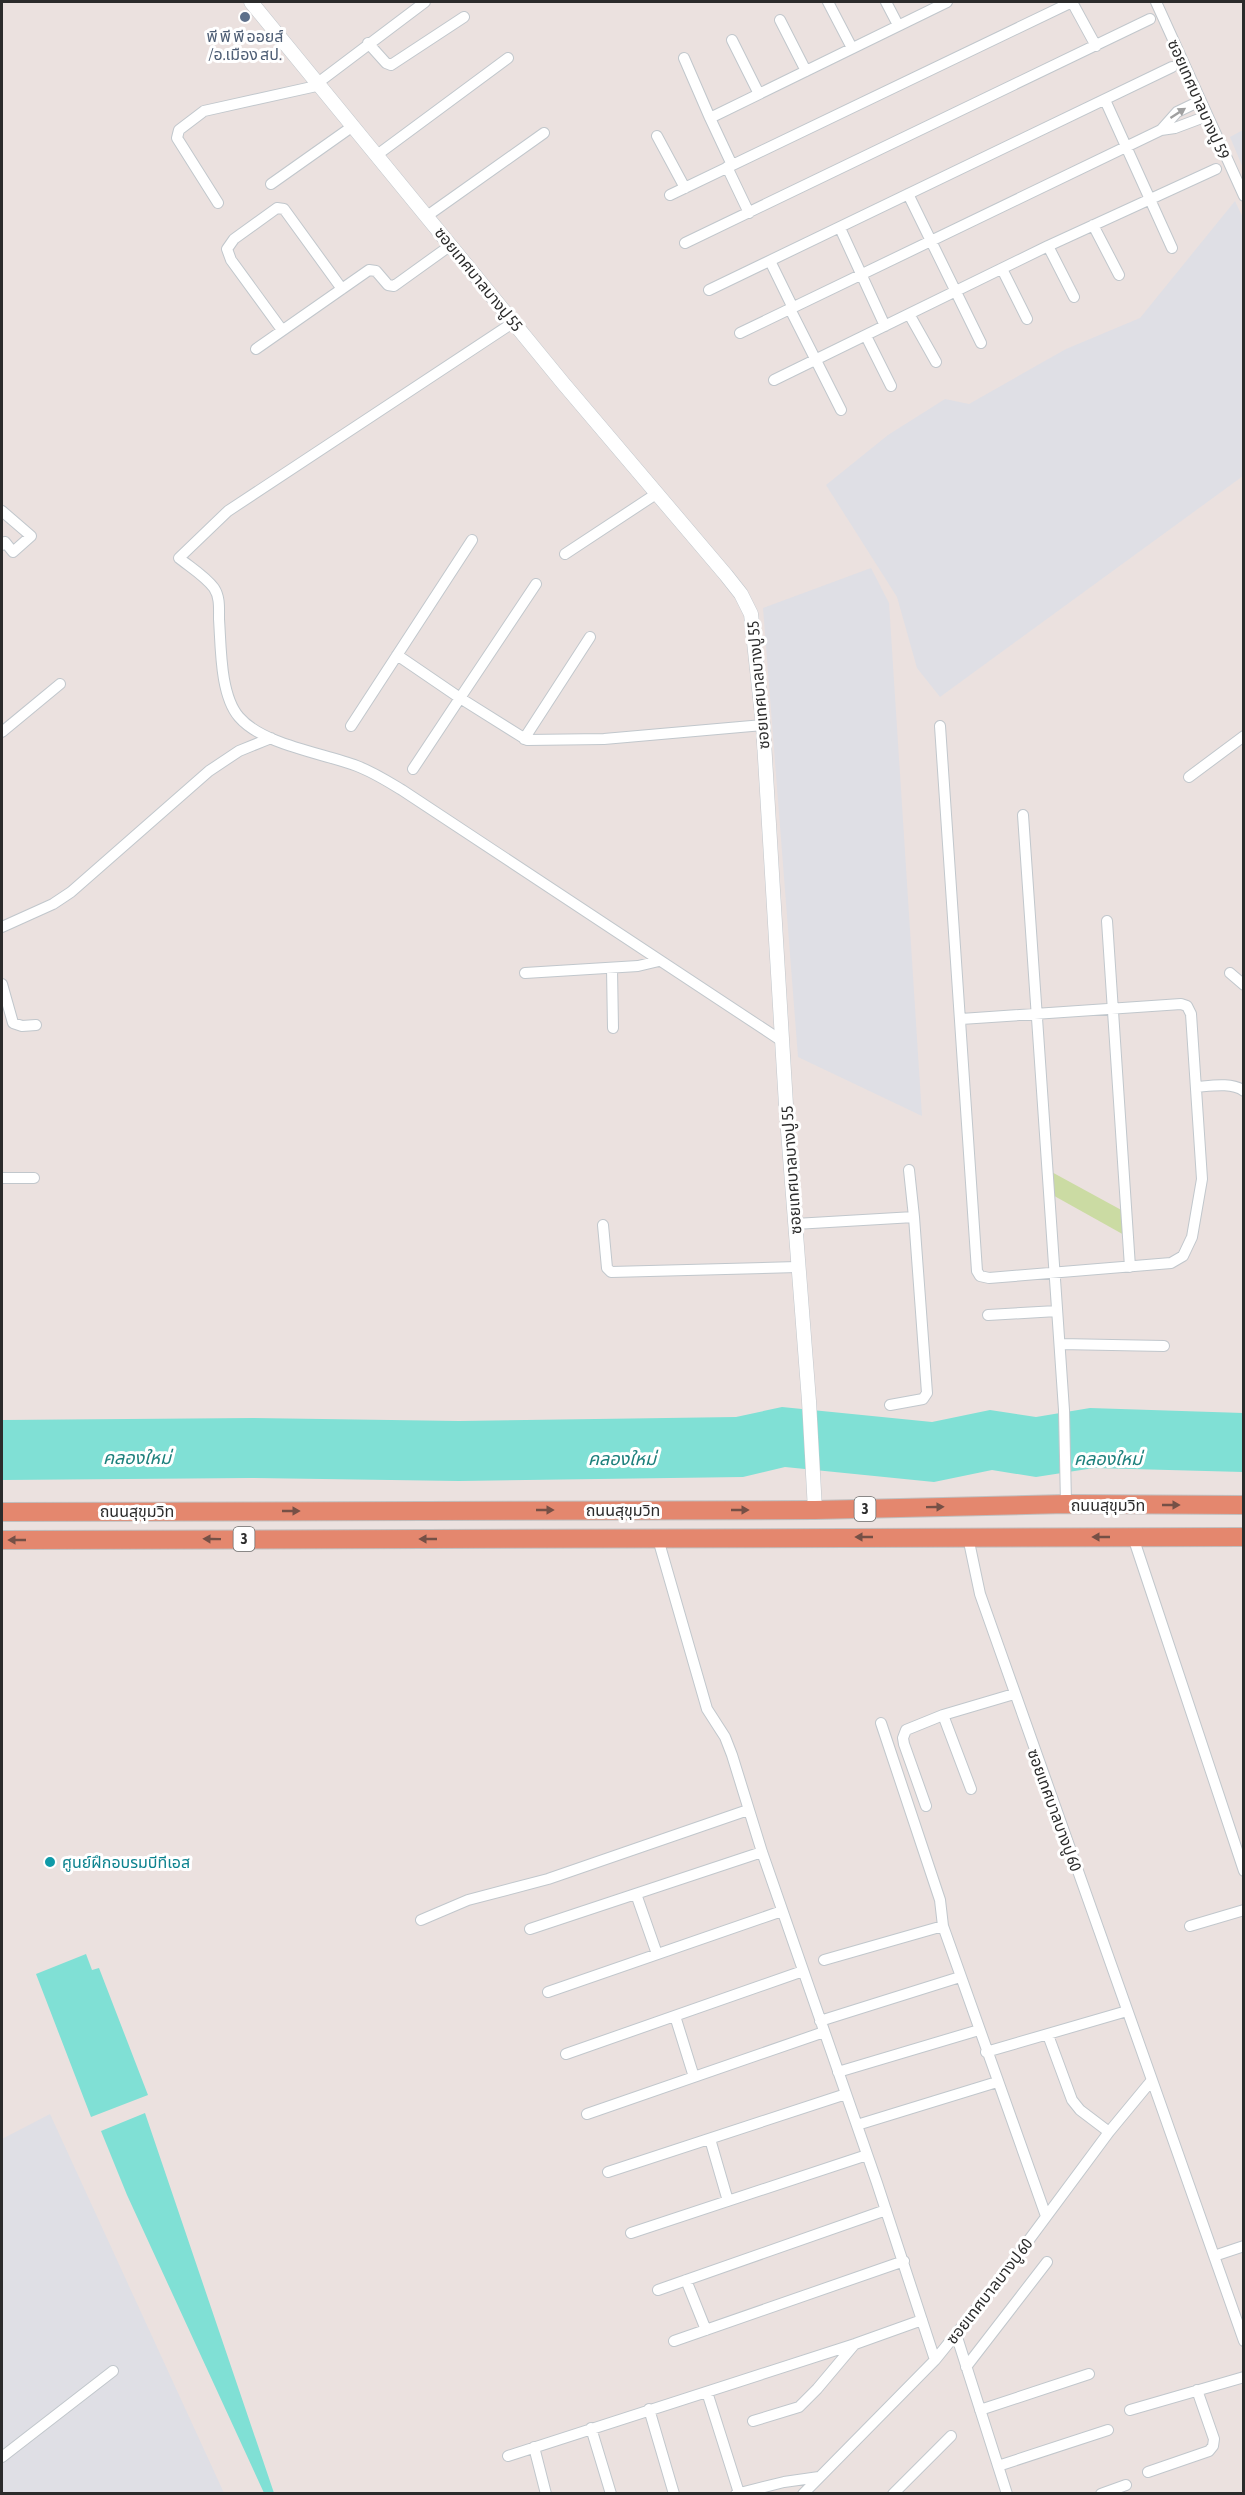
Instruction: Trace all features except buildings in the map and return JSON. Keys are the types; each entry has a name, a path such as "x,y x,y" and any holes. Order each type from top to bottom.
{"highway":[{"name":"ถนนสุขุมวิท","path":"2,1512 486,1509 815,1510 1066,1504 1244,1505"},
{"path":"486,1509 486,1539"},
{"name":"ถนนสุขุมวิท","path":"2,1540 1244,1536"}],"street":[{"name":"ซอยเทศบาลบางปู 55","path":"251,2 656,494 726,574 748,604 753,626 763,725 782,1041 815,1510"},
{"path":"218,203 177,138 179,130 204,111 320,84 368,43 426,2"},
{"path":"828,2 852,48"},
{"path":"886,2 898,26"},
{"path":"710,118 945,2"},
{"path":"670,195 1072,2 1096,46"},
{"name":"ซอยเทศบาลบางปู 59","path":"1156,2 1244,196"},
{"path":"368,43 386,63 391,65 464,17"},
{"path":"686,243 1150,19"},
{"path":"780,20 806,71"},
{"path":"732,40 759,94"},
{"path":"377,154 508,58"},
{"path":"684,58 749,213"},
{"path":"709,290 1172,67"},
{"path":"1105,100 1172,248"},
{"path":"1161,130 1177,112 1200,101"},
{"path":"740,333 1161,130 1175,128 1207,116"},
{"path":"271,184 353,126"},
{"path":"427,216 544,133"},
{"path":"657,136 685,188"},
{"path":"774,380 1048,246 1216,169"},
{"path":"908,194 981,343"},
{"path":"282,330 228,254 227,249 234,239 277,208 284,209 342,289"},
{"path":"1093,225 1119,275"},
{"path":"840,228 885,326"},
{"path":"256,349 369,270 376,271 388,285 394,286 451,245"},
{"path":"1048,246 1074,297"},
{"path":"770,261 841,410"},
{"path":"1002,269 1027,319"},
{"path":"909,314 936,362"},
{"path":"514,322 228,511 179,558 204,578 218,596 226,690 233,709 251,728 271,738 358,766 378,776 782,1041"},
{"path":"866,336 891,386"},
{"path":"565,554 656,494"},
{"path":"2,511 32,536 13,552 5,542 2,544"},
{"path":"351,726 472,540"},
{"path":"412,770 536,585"},
{"path":"524,739 590,637"},
{"path":"397,655 524,739 604,739 763,725"},
{"path":"2,732 60,684"},
{"path":"939,726 977,1271 980,1276 989,1278 1055,1274 1130,1267 1177,1260 1184,1256 1192,1237 1202,1179 1191,1014 1186,1006 1181,1004 961,1019"},
{"path":"1189,777 1244,736"},
{"path":"2,927 52,904 71,891 209,771 239,751 271,738"},
{"path":"1023,815 1060,1344 1066,1504"},
{"path":"1107,921 1130,1267"},
{"path":"525,973 638,966 659,961"},
{"path":"612,968 613,1028"},
{"path":"1230,972 1244,985"},
{"path":"2,984 13,1023 22,1026 36,1024"},
{"path":"1196,1087 1219,1086 1239,1088 1244,1091"},
{"path":"890,1405 923,1399 927,1393 909,1170"},
{"path":"2,1178 34,1178"},
{"path":"795,1224 914,1217"},
{"path":"603,1226 607,1268 611,1272 797,1267"},
{"path":"988,1315 1057,1311"},
{"path":"1060,1344 1164,1346"},
{"name":"ซอยเทศบาลบางปู 60","path":"968,1537 980,1594 1014,1694 1214,2256 1239,2314 1244,2341"},
{"path":"1133,1537 1192,1721 1244,1871"},
{"path":"658,1539 707,1709 725,1737 782,1911 904,2261 935,2360"},
{"path":"926,1806 903,1738 910,1726 1014,1694"},
{"path":"943,1715 971,1790"},
{"path":"881,1723 940,1900 942,1926 1046,2216"},
{"path":"421,1920 468,1900 548,1879 748,1810"},
{"path":"530,1929 762,1852"},
{"path":"636,1894 657,1954"},
{"path":"1190,1926 1244,1910"},
{"path":"548,1992 782,1911"},
{"path":"824,1960 942,1926"},
{"path":"566,2054 803,1971"},
{"path":"587,2114 960,1977"},
{"path":"986,2052 1127,2011"},
{"path":"675,2016 694,2076"},
{"path":"838,2072 979,2030"},
{"path":"1048,2035 1072,2100 1080,2110 1109,2132"},
{"name":"ซอยเทศบาลบางปู 60","path":"804,2493 935,2360 1109,2132 1152,2080"},
{"path":"856,2125 997,2082"},
{"path":"609,2172 846,2094"},
{"path":"710,2139 728,2201"},
{"path":"631,2233 867,2155"},
{"path":"658,2290 886,2210"},
{"path":"1214,2256 1244,2246"},
{"path":"674,2341 904,2261"},
{"path":"966,2367 1047,2262"},
{"path":"687,2280 706,2330"},
{"path":"508,2456 855,2344 922,2320"},
{"path":"956,2334 1007,2493"},
{"path":"753,2421 799,2407 855,2344"},
{"path":"2,2457 113,2371"},
{"path":"980,2410 1089,2374"},
{"path":"1130,2410 1244,2377"},
{"path":"1148,2472 1209,2451 1213,2446 1214,2439 1197,2390"},
{"path":"707,2392 738,2493 784,2482 819,2477"},
{"path":"649,2409 674,2493"},
{"path":"591,2428 611,2493"},
{"path":"998,2466 1107,2430"},
{"path":"893,2493 951,2436"},
{"path":"534,2447 546,2493"},
{"path":"1101,2493 1126,2485"}],"shaded area":[{"path":"1243,130 1243,168 1230,137"},
{"path":"1235,201 1244,220 1243,476 940,697 917,668 897,597 826,485 888,435 945,399 969,404 1066,349 1140,318"},
{"path":"871,568 889,603 922,1116 798,1057 763,608"},
{"path":"50,2114 224,2493 2,2494 2,2139"}],"green space":[{"path":"1048,1170 1125,1212 1126,1236 1049,1193"}],"water":[{"name":"คลองใหม่","path":"782,1407 932,1422 990,1410 1036,1417 1090,1408 1243,1413 1243,1472 1094,1468 1036,1477 992,1470 934,1482 785,1467 743,1477 459,1481 252,1478 2,1480 2,1420 253,1418 459,1421 736,1417"},
{"path":"86,1954 92,1970 99,1968 148,2095 91,2117 36,1974"},
{"path":"145,2113 274,2493 264,2493 127,2195 101,2131"}],"place":[{"name":"พี พี พี ออยส์ /อ.เมือง สป.","path":"245,17"},
{"name":"ศูนย์ฝึกอบรมบีทีเอส","path":"50,1862"}]}
